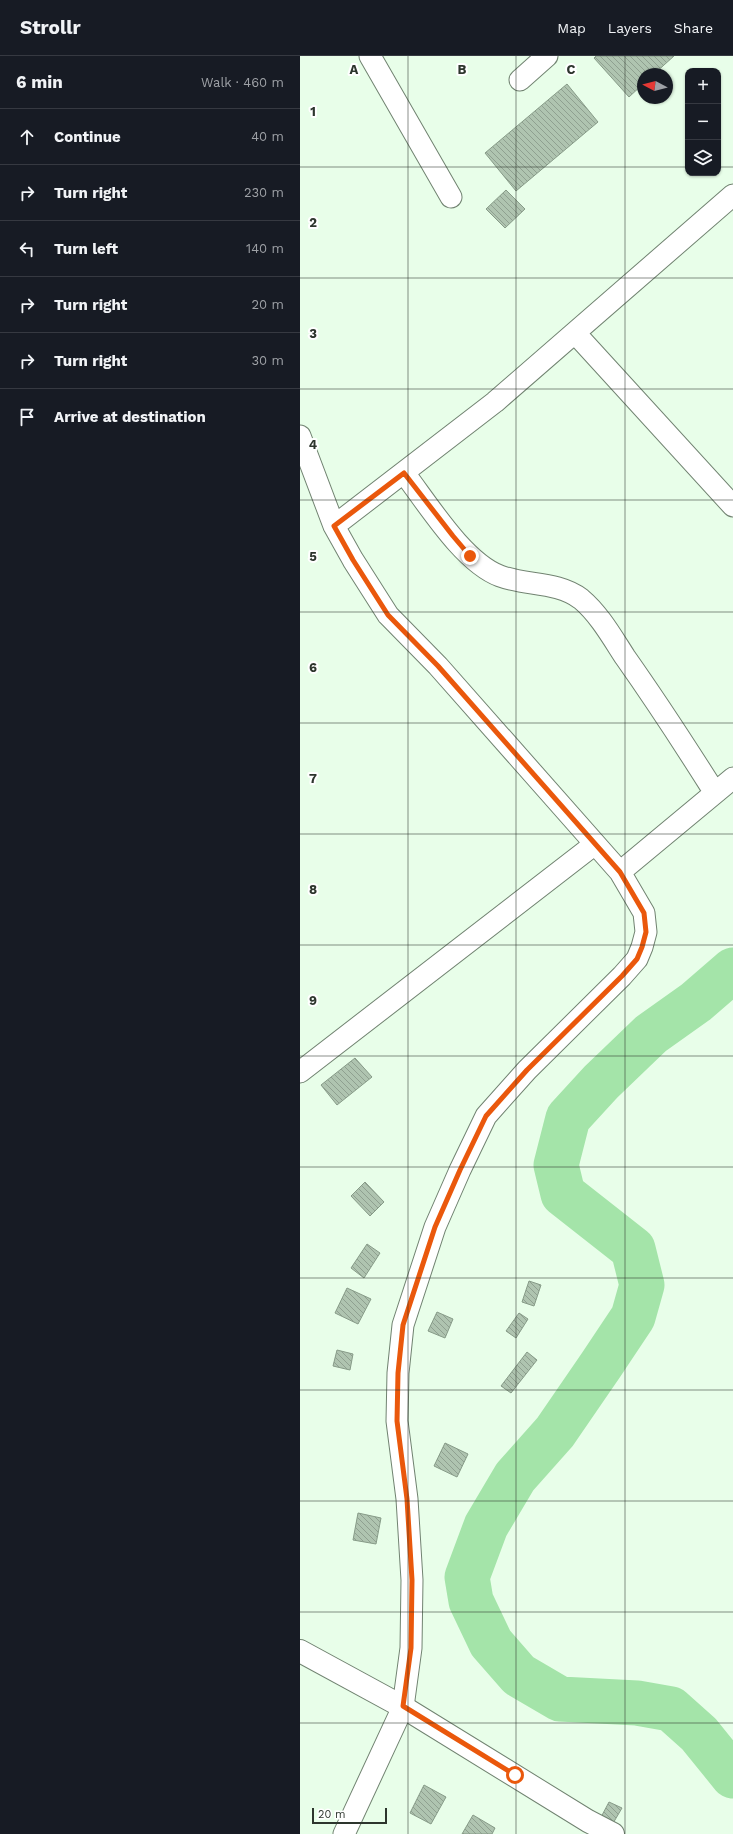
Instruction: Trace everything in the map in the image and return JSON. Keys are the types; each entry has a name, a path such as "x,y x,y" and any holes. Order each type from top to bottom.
{"main road":[{"path":"300,1651 403,1706 589,1828 613,1834"}],"street":[{"path":"370,56 451,197"},
{"path":"520,80 548,56"},
{"path":"334,526 495,402 732,198"},
{"path":"575,333 733,506"},
{"path":"300,436 334,526 353,560 388,615 438,666 620,872 644,913 646,932 637,959 622,976 527,1070 486,1116 435,1227 403,1325 398,1373 397,1421 407,1499 412,1580 411,1648 403,1706 344,1834"},
{"path":"404,473 470,556 486,569 501,576 565,590 588,606 657,703 715,793"},
{"path":"620,872 733,778"},
{"path":"300,1072 595,844"}],"building":[{"path":"596,56 674,56 661,68 637,68 637,90 629,97 594,58"},
{"path":"567,84 598,122 516,191 485,153"},
{"path":"506,190 525,209 505,228 486,209"},
{"path":"355,1058 372,1077 337,1105 321,1085"},
{"path":"365,1182 384,1202 370,1216 351,1196"},
{"path":"367,1244 380,1253 364,1278 351,1268"},
{"path":"529,1281 541,1285 534,1306 522,1302"},
{"path":"347,1288 371,1299 358,1324 335,1313"},
{"path":"437,1312 453,1319 445,1338 428,1331"},
{"path":"519,1313 528,1319 516,1338 506,1331"},
{"path":"337,1350 353,1354 350,1370 333,1366"},
{"path":"527,1352 537,1360 511,1393 501,1386"},
{"path":"445,1443 468,1454 457,1477 434,1466"},
{"path":"358,1513 381,1518 376,1544 353,1540"},
{"path":"424,1785 446,1797 431,1824 410,1813"},
{"path":"609,1802 622,1808 612,1825 600,1819"},
{"path":"473,1815 495,1828 492,1834 462,1834"}],"waterway":[{"path":"733,970 696,1002 651,1034 601,1082 568,1118 556,1165 563,1194 633,1249 642,1285 633,1317 555,1432 515,1477 486,1526 467,1577 471,1601 491,1643 519,1675 560,1699 637,1703 671,1709 699,1734 733,1776"}],"route":[{"path":"470,556 404,473 334,526 353,560 388,615 438,666 520,761 620,872 644,913 646,932 637,959 622,976 527,1070 486,1116 435,1227 403,1325 398,1373 397,1421 407,1499 412,1580 411,1648 403,1706 515,1775"}]}
